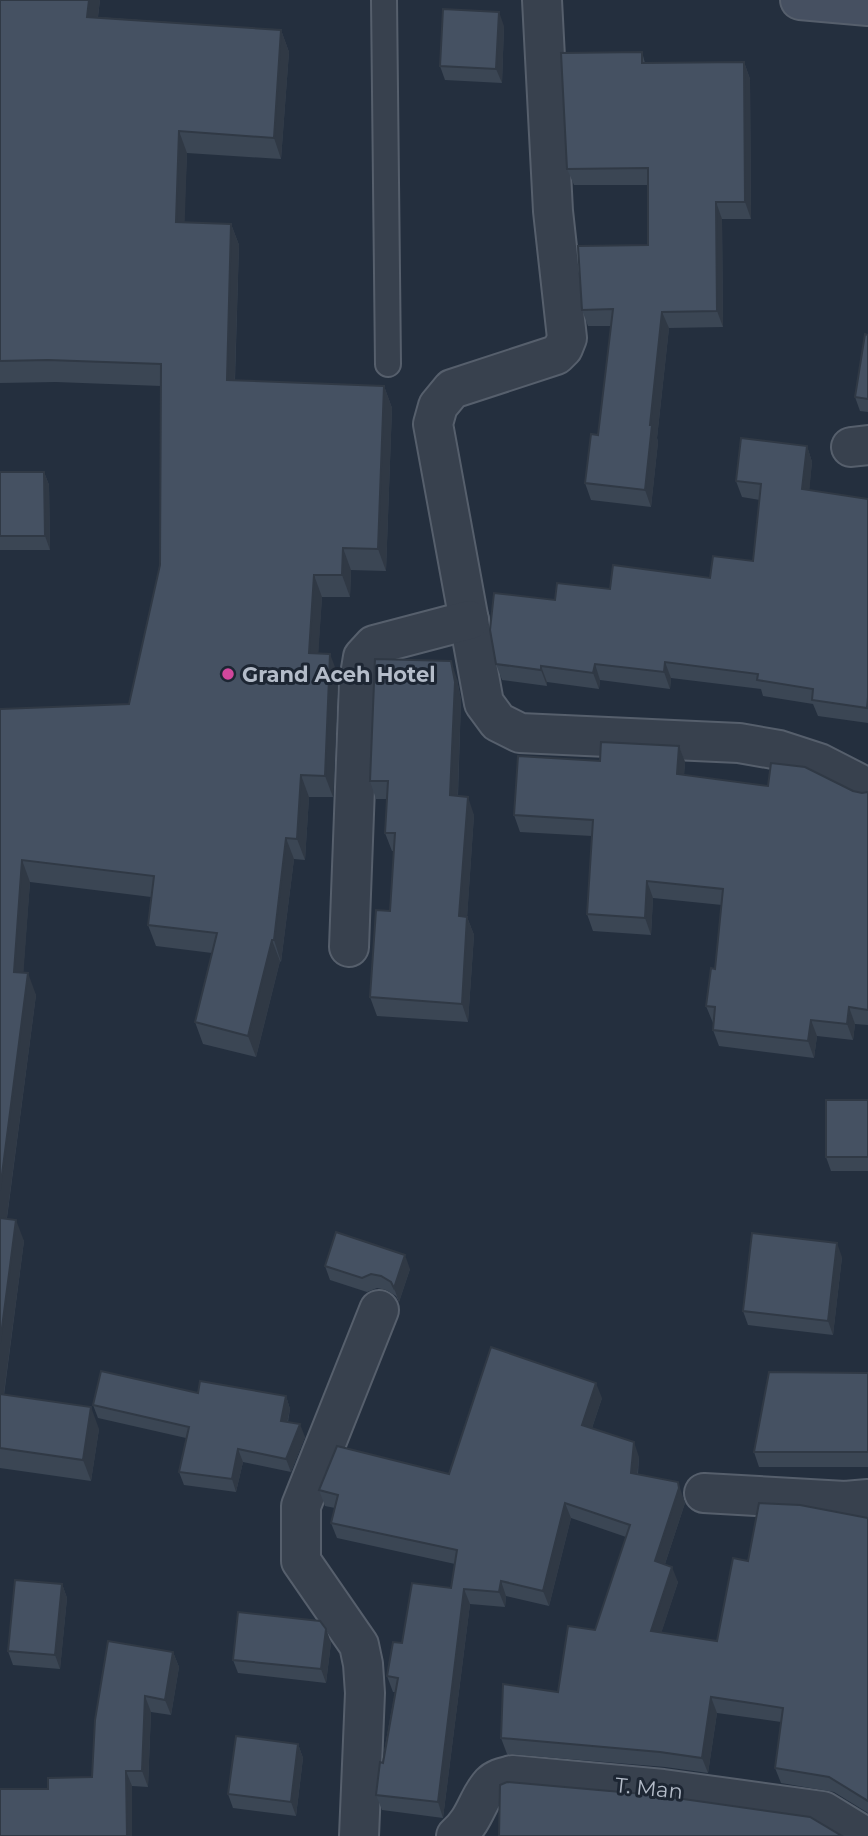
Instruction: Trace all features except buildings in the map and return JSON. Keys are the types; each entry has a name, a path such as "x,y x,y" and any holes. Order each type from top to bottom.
{"main road":[{"path":"800,0 868,6"}],"street":[{"path":"542,0 553,211 567,338 556,355 452,389 438,406 433,424 484,703 498,722 520,733 739,743 779,750 820,763 868,788"},
{"path":"349,947 359,681 363,657 374,645 469,620"},
{"path":"359,1836 365,1693 363,1664 359,1645 301,1561 301,1506 379,1310"},
{"path":"704,1493 845,1501 868,1499"},
{"name":"T. Man","path":"456,1836 468,1826 491,1784 512,1775 663,1789 823,1811 864,1836"}],"lane":[{"path":"384,0 388,363"}],"place":[{"name":"Grand Aceh Hotel","path":"228,674"}]}
